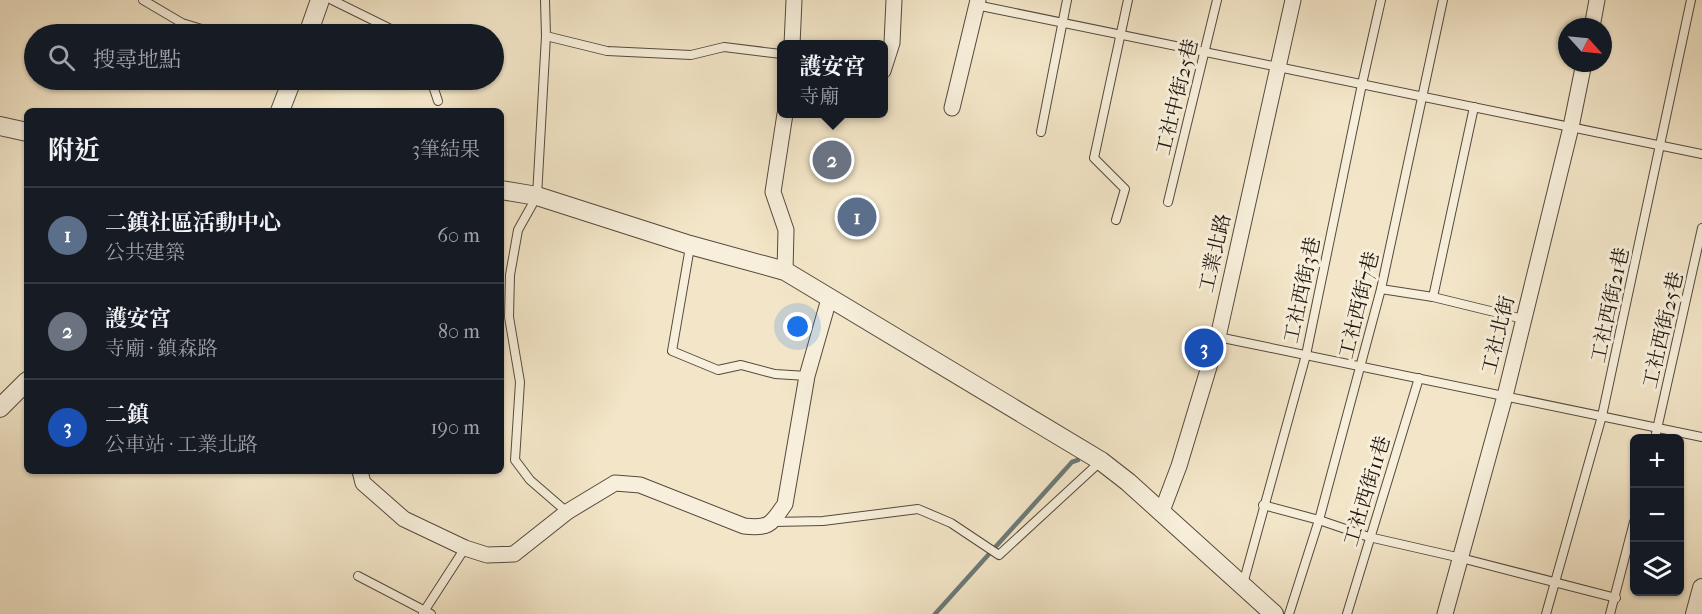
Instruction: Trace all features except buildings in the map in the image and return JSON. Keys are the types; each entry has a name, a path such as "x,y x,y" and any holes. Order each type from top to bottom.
{"street":[{"path":"312,24 320,0"},
{"path":"792,40 794,0"},
{"path":"888,55 892,43 894,0"},
{"name":"工業北路","path":"1162,511 1179,466 1218,337 1293,0"},
{"path":"1594,18 1597,0"},
{"path":"952,108 977,3"},
{"name":"工社北街","path":"1445,614 1505,396 1571,127 1582,72"},
{"path":"281,108 288,90"},
{"path":"784,118 773,192 786,230 785,271"},
{"path":"0,126 24,131"},
{"path":"504,190 537,196 690,245 785,271 1101,461 1162,511 1274,614"},
{"path":"361,474 363,483 404,519 465,548 487,555 514,555 567,513 615,483 640,485 744,526 760,528 773,522 785,504 807,376 829,299"},
{"path":"0,408 24,384"},
{"path":"1695,614 1702,588"}],"lane":[{"path":"143,0 185,24"},
{"path":"332,0 381,24"},
{"path":"545,0 546,36 537,196 518,230 510,275 509,317 520,382 515,460 530,480 567,513"},
{"path":"1041,132 1067,0"},
{"path":"1116,220 1125,189 1094,158 1128,0"},
{"name":"工社中街25巷","path":"1168,202 1217,0"},
{"name":"工社西街3巷","path":"1243,584 1306,355 1381,0"},
{"name":"工社西街7巷","path":"1289,614 1319,520 1382,289 1443,0"},
{"name":"工社西街21巷","path":"1546,614 1602,416 1690,0"},
{"path":"977,3 1063,23 1702,154"},
{"path":"546,36 607,51 691,55 724,47 777,54"},
{"path":"434,90 438,100"},
{"path":"1433,297 1474,107"},
{"name":"工社西街25巷","path":"1656,434 1702,228"},
{"path":"690,245 672,351 718,370 741,365 775,374 807,376"},
{"path":"1382,289 1433,297 1523,319"},
{"path":"1218,337 1702,436"},
{"name":"工社西街11巷","path":"1347,614 1419,378"},
{"path":"773,522 823,521 918,509 951,523 999,555 1101,461"},
{"path":"1263,505 1370,537 1616,598"},
{"path":"1610,614 1630,542"},
{"path":"358,576 426,613 465,548"}],"waterway":[{"path":"935,614 1072,462 1078,460"}],"place":[{"name":"護安宮","path":"832,160"},
{"name":"二鎮社區活動中心","path":"857,217"},
{"name":"二鎮","path":"1204,348"}]}
